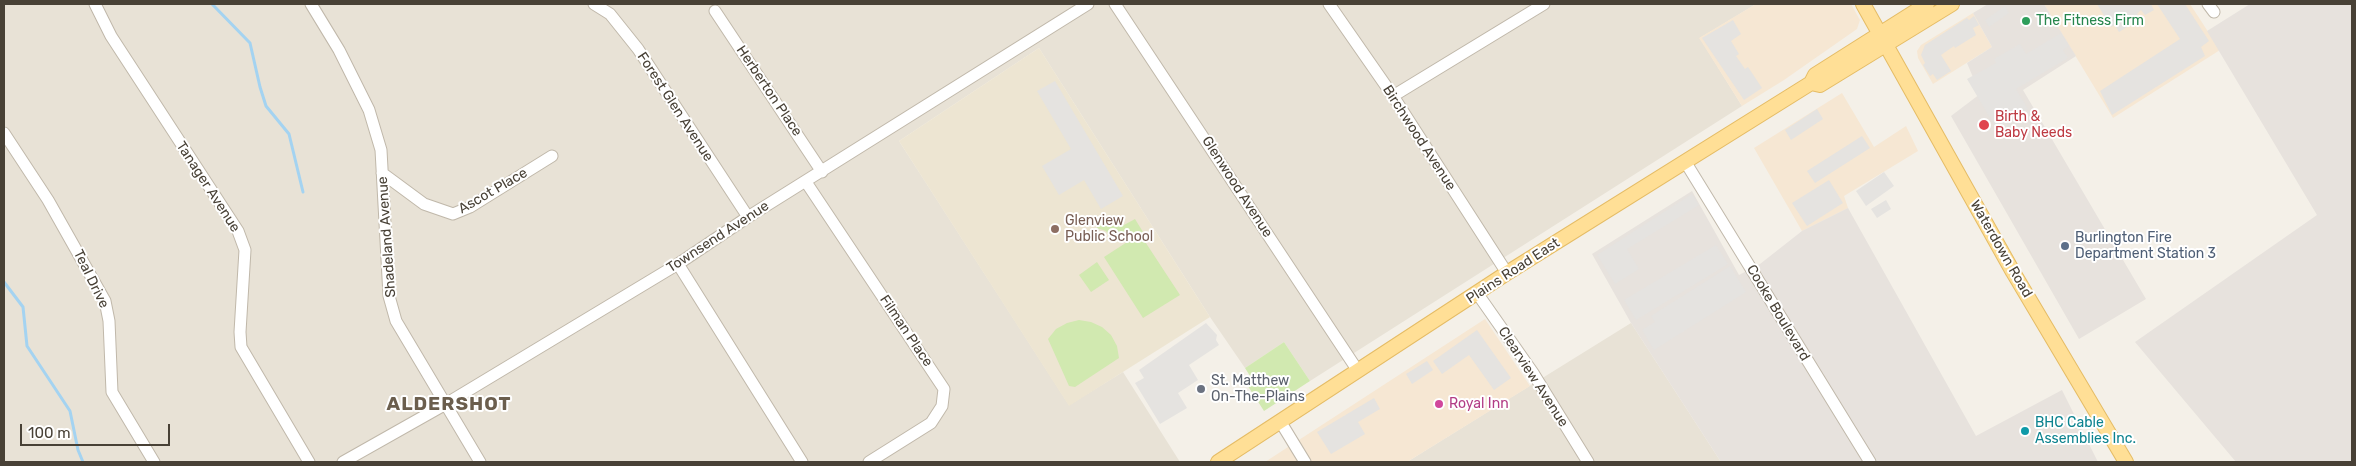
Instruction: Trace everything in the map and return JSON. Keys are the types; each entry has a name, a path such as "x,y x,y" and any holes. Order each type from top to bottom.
{"main road":[{"name":"Waterdown Road","path":"1863,4 2013,272 2126,462"},
{"path":"1882,39 1927,4"},
{"path":"1882,39 1952,4"},
{"name":"Plains Road East","path":"1218,462 1507,273 1686,163 1811,83 1815,75 1882,39"}],"street":[{"name":"Tanager Avenue","path":"95,4 112,36 238,231 245,250 240,332 241,347 310,462"},
{"name":"Shadeland Avenue","path":"311,4 339,50 369,110 381,150 389,296 396,321 480,462"},
{"name":"Forest Glen Avenue","path":"594,4 610,14 638,50 748,218"},
{"name":"Townsend Avenue","path":"343,462 678,264 1088,4"},
{"name":"Glenwood Avenue","path":"1115,4 1358,371"},
{"name":"Birchwood Avenue","path":"1330,4 1393,96 1507,273"},
{"path":"1393,96 1544,4"},
{"name":"Herberton Place","path":"715,11 822,172"},
{"name":"Teal Drive","path":"4,133 48,200 104,301 109,320 112,392 154,462"},
{"name":"Ascot Place","path":"382,172 424,204 453,214 470,207 552,156"},
{"name":"Cooke Boulevard","path":"1686,163 1870,462"},
{"name":"Filman Place","path":"806,182 944,389 939,414 931,423 870,462"},
{"path":"678,264 802,462"},
{"name":"Clearview Avenue","path":"1477,293 1533,373 1588,462"},
{"path":"1280,422 1306,462"}],"shaded area":[{"path":"4,4 1756,4 1700,38 1742,106 1310,381 1284,342 1245,368 1210,317 1039,48 899,141 1069,405 1123,372 1180,462 4,462"},
{"path":"1756,4 1851,4 1860,20 1857,29 1784,80 1742,106 1699,38"},
{"path":"1988,4 2044,4 2076,56 2023,90 2146,299 2079,339 1951,116 1980,94 1967,63 1992,47 1973,13"},
{"path":"2044,4 2190,4 2220,50 2113,118"},
{"path":"2097,4 2151,4 2154,10 2145,15 2141,10 2137,14 2140,19 2119,32 2115,25 2111,27"},
{"path":"2157,4 2185,4 2209,41 2201,47 2205,56 2112,115 2100,91 2180,39"},
{"path":"2250,4 2352,4 2352,462 2236,462 2135,342 2317,215 2207,31"},
{"path":"2005,6 2009,13 1989,27 1985,20"},
{"path":"1973,13 1992,47 1933,84 1918,58 1917,51 1921,45"},
{"path":"1974,16 1979,25 1973,28 1976,35 1941,55 1951,71 1937,80 1933,74 1930,76 1923,65 1925,63 1921,55 1925,45 1967,18 1969,20"},
{"path":"1733,20 1741,34 1731,41 1739,54 1736,56 1745,69 1748,67 1762,88 1744,100 1702,38"},
{"path":"2061,33 2069,46 2063,50 2068,58 2016,89 2028,109 1996,128 1967,79 1996,63 1994,59 2020,44 2026,54"},
{"name":"Glenview Public School","path":"1039,48 1210,317 1069,406 899,141"},
{"path":"1055,81 1123,196 1101,209 1084,180 1059,195 1042,166 1071,149 1037,91"},
{"path":"1842,93 1874,147 1906,126 1918,151 1844,196 1848,208 1802,231 1754,148"},
{"path":"1817,109 1823,119 1791,140 1785,130"},
{"path":"1862,136 1870,148 1815,183 1807,171"},
{"path":"1884,172 1894,186 1866,206 1856,191"},
{"path":"1829,180 1843,203 1807,226 1792,203"},
{"path":"1692,191 1739,275 1760,264 1802,231 1848,208 1976,436 2062,390 2098,462 1721,462 1631,323 1592,254"},
{"path":"1692,194 1699,205 1627,249 1639,269 1615,284 1597,255"},
{"path":"1886,200 1891,209 1877,218 1871,209"},
{"path":"1716,245 1728,264 1636,320 1624,300"},
{"path":"1730,266 1746,292 1654,350 1642,330 1655,322 1651,316"},
{"path":"1485,319 1530,386 1407,462 1265,462"},
{"path":"1206,323 1217,335 1216,340 1219,345 1189,365 1198,380 1178,393 1187,408 1160,424 1135,383 1144,378 1139,370"},
{"path":"1631,323 1721,462 1407,462"},
{"path":"1477,330 1511,378 1494,390 1469,355 1442,374 1433,361"},
{"path":"1427,361 1433,370 1412,384 1406,374"},
{"path":"1374,398 1380,409 1358,422 1365,434 1331,454 1317,432"}],"green space":[{"path":"1103,216 1110,218 1112,225 1122,222 1124,225 1135,219 1143,232 1140,234 1180,295 1143,318 1104,257 1138,235 1113,241 1106,231 1097,228 1097,220"},
{"path":"1097,262 1109,280 1091,292 1079,275"},
{"path":"1079,320 1091,322 1102,327 1111,335 1117,346 1119,358 1075,387 1069,386 1048,339 1056,329 1067,323"},
{"path":"1284,342 1310,381 1264,411 1244,380 1250,376 1245,368"}],"waterway":[{"path":"212,4 250,43 266,106 289,134 303,192"},
{"path":"4,282 23,307 27,346 70,411 78,450 83,462"}],"place":[{"name":"The Fitness Firm","path":"2026,21"},
{"name":"Birth & Baby Needs","path":"1984,125"},
{"name":"Glenview Public School","path":"1055,229"},
{"name":"Burlington Fire Department Station 3","path":"2065,246"},
{"name":"St. Matthew On-The-Plains","path":"1201,389"},
{"name":"Royal Inn","path":"1439,404"},
{"name":"BHC Cable Assemblies Inc.","path":"2025,431"}],"district":[{"name":"ALDERSHOT","path":"449,405"}]}
